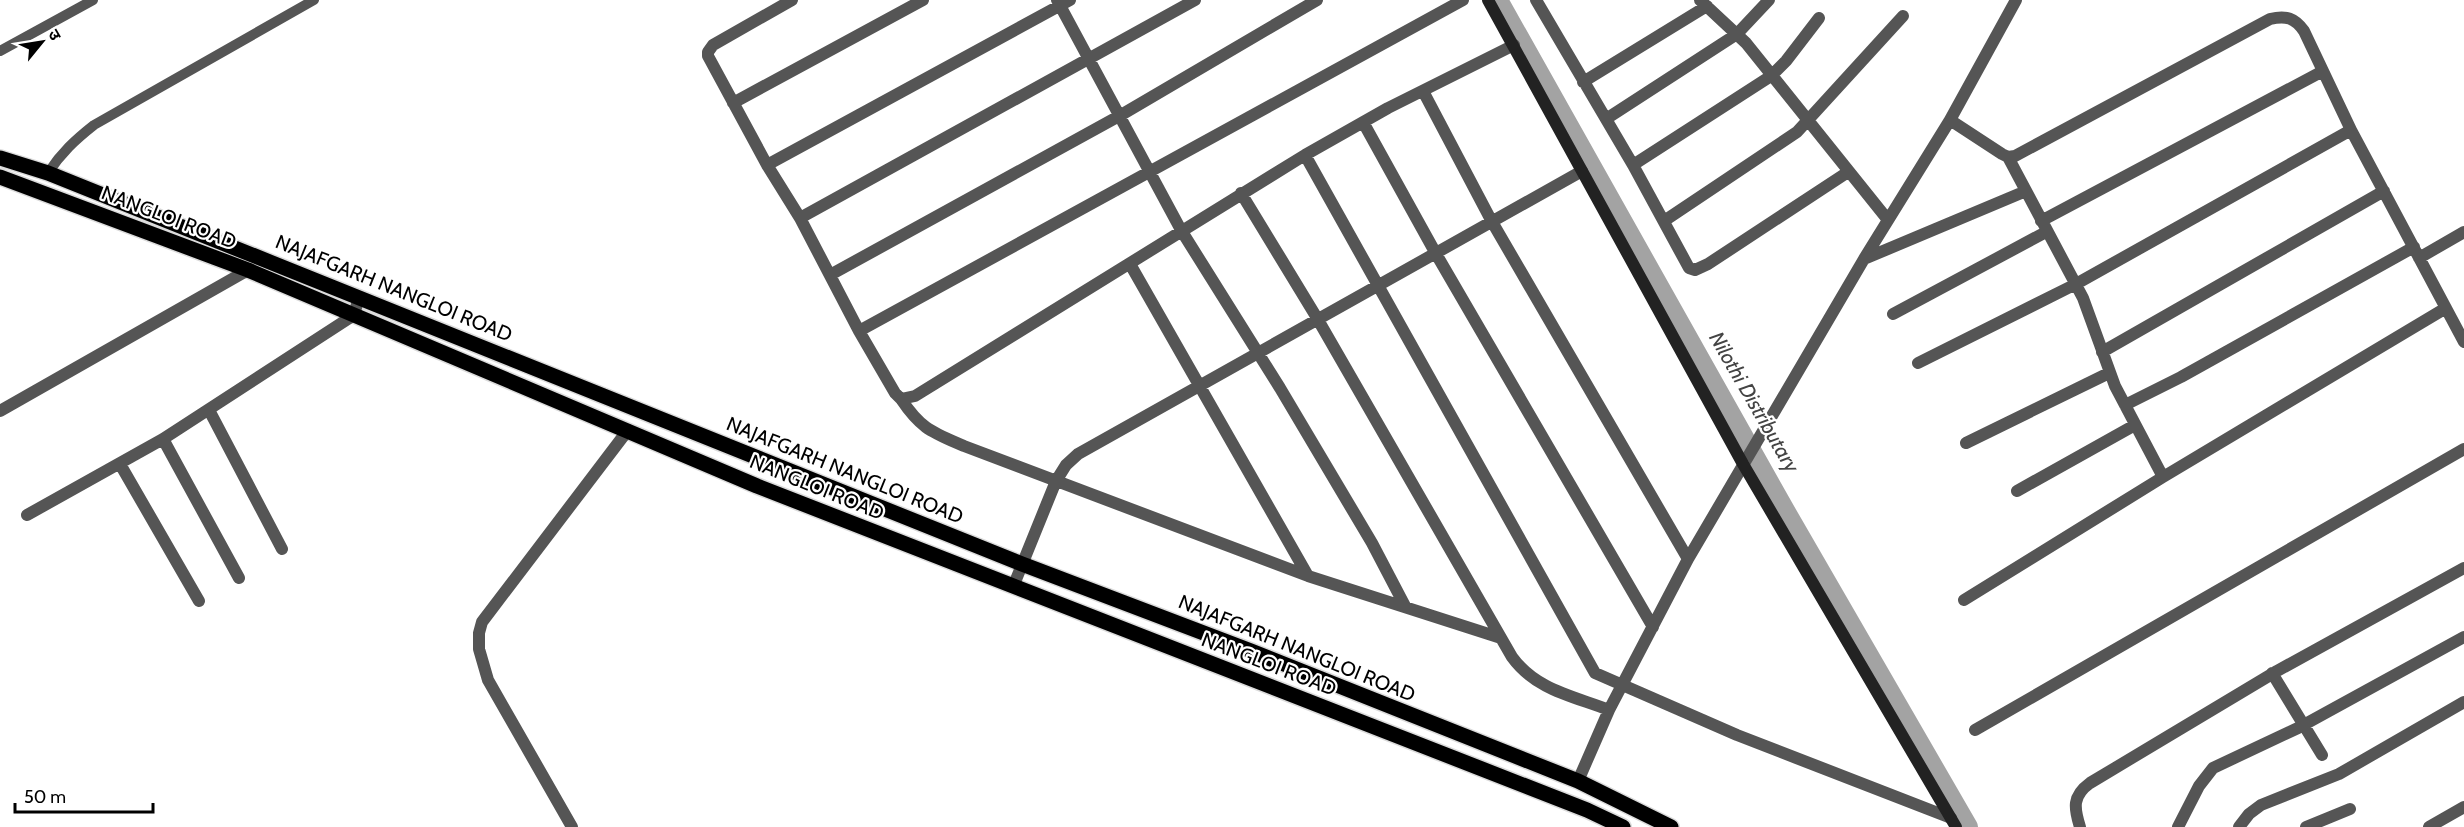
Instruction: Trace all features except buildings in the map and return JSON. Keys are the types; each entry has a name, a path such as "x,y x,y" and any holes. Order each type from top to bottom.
{"main road":[{"name":"NAJAFGARH NANGLOI ROAD","path":"0,158 48,173 1022,564 1251,651 1578,781 1671,827"},
{"name":"NANGLOI ROAD","path":"0,177 248,270 757,486 1587,810 1618,825"},
{"path":"1618,825 1622,803"}],"street":[{"path":"792,0 714,45 708,52 708,56 800,218 859,331 895,393 914,417 929,431 1308,576 1501,638"},
{"path":"733,103 923,0"},
{"path":"800,218 1196,0"},
{"path":"830,275 1120,115 1317,0"},
{"path":"859,331 1463,0"},
{"path":"1488,0 1743,464 1953,822"},
{"path":"1536,0 1633,165 1683,261 1689,268 1698,270 1848,172"},
{"path":"1606,119 1737,34 1769,0"},
{"path":"1578,781 1609,710 1689,559 1774,411 1950,120 2016,0"},
{"path":"768,165 1062,2 1181,230 1257,351 1372,543 1405,606"},
{"path":"1584,82 1704,3 1737,34 1888,220"},
{"path":"1664,221 1782,144 1808,122 1903,16"},
{"path":"2008,157 2025,152 2270,19 2282,16 2298,22 2351,130 2464,342"},
{"path":"1633,165 1771,76 1786,61 1819,18"},
{"path":"901,399 915,396 1305,155 1363,122 1514,45"},
{"path":"1893,314 2044,226 2323,71"},
{"path":"1423,91 1491,220 1689,559"},
{"path":"1950,120 2008,157 2076,284 2087,307 2109,373 2163,477"},
{"path":"1363,122 1435,252 1653,627"},
{"path":"1918,363 2076,284 2351,130"},
{"path":"1305,155 1598,676 1953,822"},
{"path":"1013,587 1056,481 1066,465 1078,454 1257,351 1582,171"},
{"path":"1864,260 2026,191"},
{"path":"2102,352 2384,191"},
{"path":"1241,193 1317,318 1522,671 1534,680 1609,710"},
{"path":"2124,405 2417,253 2464,231"},
{"path":"1130,264 1308,576"},
{"path":"0,411 248,270"},
{"path":"27,515 163,439 354,315 359,297"},
{"path":"1964,600 2163,477 2449,313 2464,312"},
{"path":"1966,442 2109,373"},
{"path":"209,410 282,549"},
{"path":"2017,491 2135,425"},
{"path":"572,827 488,680 479,649 479,633 482,622 628,430"},
{"path":"163,439 239,578"},
{"path":"1975,730 2464,449"},
{"path":"120,464 199,601"},
{"path":"2080,827 2075,802 2082,789 2272,673 2464,568"},
{"path":"2178,827 2199,786 2213,768 2303,725 2464,637"},
{"path":"2272,673 2322,755"},
{"path":"2239,827 2249,814 2261,805 2339,774 2464,702"},
{"path":"2429,827 2464,807"},
{"path":"2306,827 2350,809"}],"lane":[{"path":"0,51 93,0"},
{"path":"48,173 73,141 94,126 314,0"}],"waterway":[{"name":"Nilothi Distributary","path":"1498,0 1783,507 1968,827"}]}
